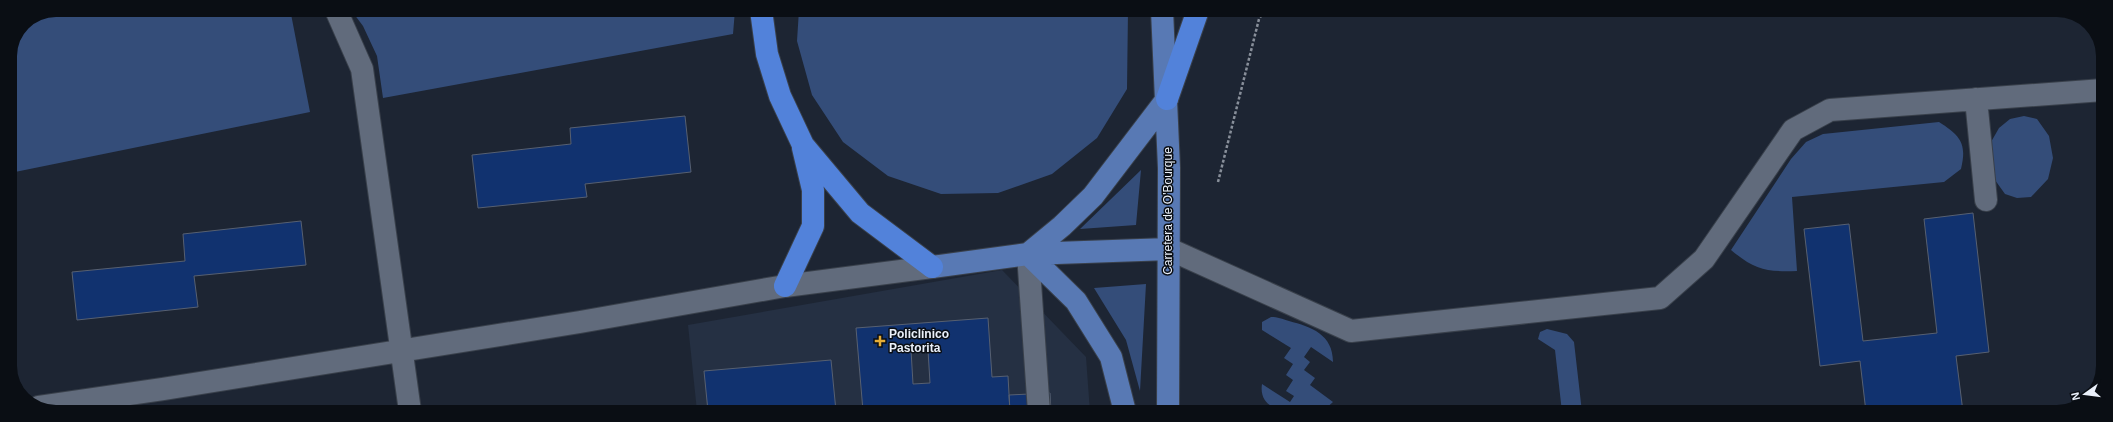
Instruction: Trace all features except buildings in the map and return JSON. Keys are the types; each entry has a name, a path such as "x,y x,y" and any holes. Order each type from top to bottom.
{"highway":[{"path":"763,17 768,54 780,96 803,145 813,190 813,226 785,286"},
{"path":"1167,99 1196,17"},
{"path":"803,145 860,213 932,266"}],"main road":[{"name":"Carretera de O'Bourque","path":"1162,17 1167,99 1169,249 1168,405"},
{"path":"1028,254 1062,226 1093,196 1167,99"},
{"path":"932,266 1028,254 1169,249"},
{"path":"1028,254 1076,301 1111,357 1123,405"}],"street":[{"path":"339,17 362,69 409,405"},
{"path":"1169,249 1351,331 1660,298 1704,259 1793,130 1830,110 2096,90"},
{"path":"1976,99 1986,200"},
{"path":"1028,254 1039,405"},
{"path":"54,405 163,389 580,322 785,286 932,266"}],"path":[{"path":"1218,182 1260,17"}],"shaded area":[{"path":"292,17 310,112 17,172 18,48 20,41 28,28 41,20 48,18"},
{"path":"356,17 734,17 733,34 383,98 377,56 363,26"},
{"path":"799,17 1128,17 1127,89 1097,138 1052,174 998,193 941,194 888,176 843,142 812,95 797,41"},
{"path":"2024,116 2037,119 2049,136 2053,158 2048,179 2031,197 2017,198 2005,194 1995,180 1991,142 1999,128 2010,119"},
{"path":"1939,122 1957,136 1963,153 1961,169 1944,182 1792,197 1797,271 1777,271 1754,266 1731,250 1791,159 1806,142 1823,134"},
{"path":"1141,170 1136,225 1080,229"},
{"name":"Policlínico Pastorita","path":"1002,270 1086,357 1089,405 696,405 688,325"},
{"path":"1146,284 1140,391 1126,340 1094,288"},
{"path":"1271,317 1276,317 1313,329 1325,338 1332,352 1333,362 1311,347 1304,357 1310,362 1304,370 1315,378 1310,385 1333,402 1330,405 1271,405 1267,402 1262,394 1262,384 1290,402 1294,396 1286,391 1293,380 1286,375 1293,364 1284,358 1291,348 1262,330 1262,322"},
{"path":"1547,329 1567,334 1574,342 1581,405 1561,405 1555,350 1538,339 1540,332"}],"place":[{"name":"Policlínico Pastorita","path":"880,341"}]}
